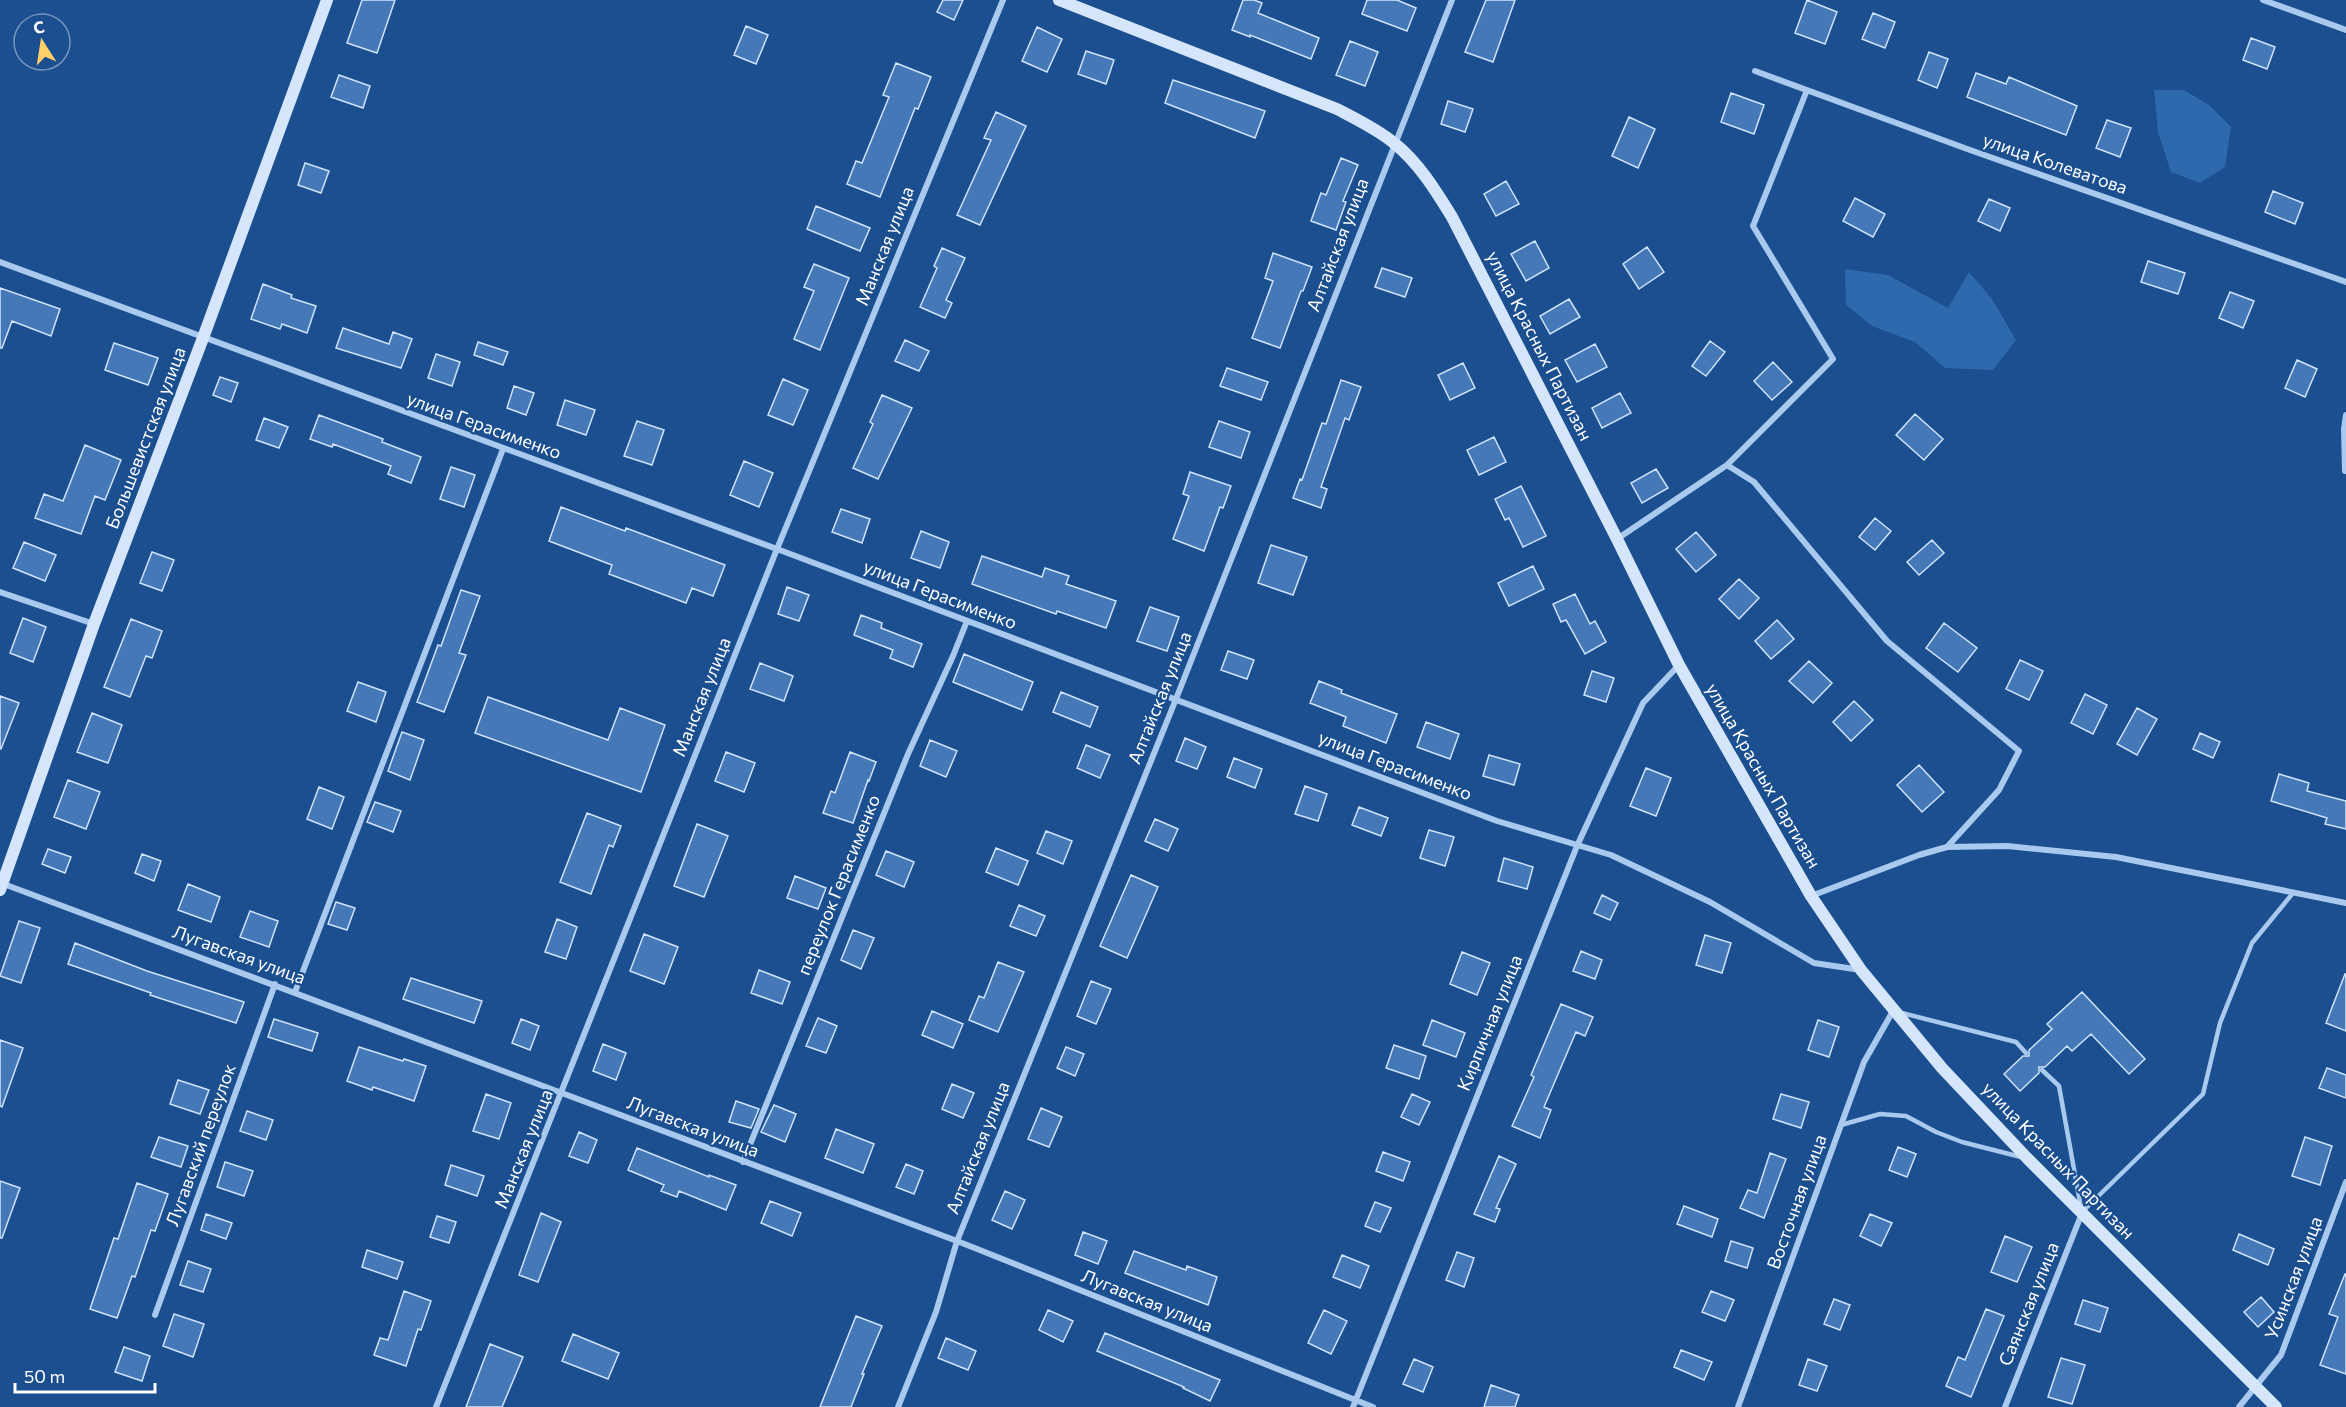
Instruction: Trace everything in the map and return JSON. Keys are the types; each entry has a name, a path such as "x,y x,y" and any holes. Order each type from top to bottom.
{"main road":[{"name":"Большевистская улица","path":"1,886 94,624 203,338 327,0"},
{"name":"улица Красных Партизан","path":"1059,0 1337,110 1368,125 1394,143 1433,186 1452,218 1617,539 1679,665 1811,896 1861,970 1942,1068 2027,1158 2276,1407"}],"street":[{"name":"Манская улица","path":"436,1407 777,549 1003,0"},
{"name":"Алтайская улица","path":"898,1407 936,1312 957,1241 1176,699 1452,0"},
{"path":"2263,0 2346,30"},
{"name":"улица Колеватова","path":"1755,71 1970,150 2346,282"},
{"path":"1617,539 1728,465 1833,359 1753,226 1807,90"},
{"name":"улица Герасименко","path":"0,262 777,549 1497,821 1611,855 1710,902 1814,963 1861,970"},
{"path":"2344,471 2346,415"},
{"path":"295,992 503,449"},
{"path":"1728,465 1754,482 1887,642 2019,751 1999,790 1947,847"},
{"path":"0,592 94,624"},
{"name":"переулок Герасименко","path":"743,1162 908,754 967,621"},
{"name":"Кирпичная улица","path":"1354,1404 1577,846 1643,703 1679,665"},
{"name":"улица Красных Партизан","path":"1811,896 1919,855 1947,847 2007,846 2116,857 2346,903"},
{"name":"Лугавская улица","path":"1,886 275,984 957,1241 1354,1404 1373,1407"},
{"name":"Лугавский переулок","path":"155,1315 275,984"},
{"name":"Восточная улица","path":"1738,1407 1864,1062 1893,1011"},
{"name":"Усинская улица","path":"2239,1407 2281,1355 2346,1182"},
{"name":"Саянская улица","path":"2005,1407 2082,1212"}],"lane":[{"path":"2082,1212 2203,1094 2220,1023 2252,943 2294,893"},
{"path":"1893,1011 2016,1042 2026,1053"},
{"path":"2042,1070 2059,1086 2082,1212"},
{"path":"1841,1125 1880,1114 1906,1116 1936,1132 1962,1142 2027,1158"}],"shaded area":[{"path":"2154,90 2184,90 2209,105 2231,127 2225,167 2200,183 2171,172 2158,132"},
{"path":"1845,269 1888,275 1948,308 1969,272 1992,299 2016,340 1993,370 1945,368 1915,342 1872,326 1846,305"}],"building":[{"path":"362,0 395,0 377,53 347,43"},
{"path":"943,0 963,0 954,20 937,12"},
{"path":"1243,0 1262,3 1258,13 1319,38 1311,59 1232,30"},
{"path":"1367,0 1397,0 1416,8 1407,31 1362,14"},
{"path":"1486,0 1515,0 1493,62 1465,52"},
{"path":"1807,0 1837,12 1825,44 1795,33"},
{"path":"1873,13 1895,22 1885,48 1862,39"},
{"path":"746,26 768,35 756,64 734,55"},
{"path":"1037,27 1062,39 1047,72 1022,61"},
{"path":"2251,38 2275,47 2267,69 2243,60"},
{"path":"1350,41 1378,52 1365,86 1336,75"},
{"path":"1086,51 1114,60 1106,84 1078,74"},
{"path":"1929,52 1948,59 1937,88 1918,80"},
{"path":"896,63 931,77 918,109 915,108 880,197 847,184 856,161 862,163 889,97 883,95"},
{"path":"1976,73 2006,84 2009,77 2077,106 2066,135 1967,97"},
{"path":"339,75 370,86 363,108 331,97"},
{"path":"1173,80 1265,111 1255,138 1165,103"},
{"path":"1731,93 1764,105 1754,134 1721,122"},
{"path":"1448,101 1473,109 1465,132 1441,124"},
{"path":"996,112 1026,126 980,225 957,215 991,140 984,138"},
{"path":"1629,117 1655,129 1638,168 1612,156"},
{"path":"2107,120 2131,128 2120,157 2096,148"},
{"path":"1341,158 1358,165 1343,201 1346,202 1336,230 1311,221 1321,193 1326,195"},
{"path":"305,163 329,171 321,193 298,185"},
{"path":"1506,181 1519,204 1496,216 1484,194"},
{"path":"2273,191 2303,203 2295,224 2265,212"},
{"path":"1855,198 1885,214 1873,237 1843,221"},
{"path":"1989,199 2010,208 2000,231 1978,221"},
{"path":"816,206 870,228 860,251 807,229"},
{"path":"1535,241 1549,268 1526,281 1511,254"},
{"path":"1647,247 1664,272 1639,289 1623,264"},
{"path":"942,248 965,258 946,300 952,303 945,318 920,307 937,268 934,266"},
{"path":"1273,253 1312,267 1280,348 1252,338 1273,281 1265,278"},
{"path":"2148,261 2185,273 2178,294 2141,282"},
{"path":"814,264 849,278 820,350 794,339 814,291 804,287"},
{"path":"1382,268 1412,278 1405,297 1375,287"},
{"path":"263,284 292,295 291,298 316,306 307,333 282,324 280,329 251,319"},
{"path":"0,288 60,309 51,336 12,321 2,348 0,348"},
{"path":"2230,292 2254,301 2243,328 2219,318"},
{"path":"1569,299 1580,317 1550,334 1540,316"},
{"path":"343,328 389,344 393,332 412,339 401,368 336,348"},
{"path":"905,340 929,351 919,371 895,361"},
{"path":"1710,341 1725,352 1706,376 1692,366"},
{"path":"478,342 508,352 503,365 474,355"},
{"path":"114,343 158,358 148,385 105,370"},
{"path":"1595,344 1607,367 1577,382 1565,360"},
{"path":"436,354 460,362 452,386 428,378"},
{"path":"2297,360 2317,369 2305,397 2285,388"},
{"path":"1773,362 1792,382 1772,400 1754,381"},
{"path":"1463,363 1475,388 1450,400 1438,375"},
{"path":"1227,368 1268,382 1261,400 1220,386"},
{"path":"220,377 238,383 231,402 213,395"},
{"path":"783,379 808,390 793,425 768,415"},
{"path":"1341,380 1361,387 1349,420 1345,418 1321,487 1327,489 1321,508 1293,498 1300,479 1302,480 1322,423 1326,424"},
{"path":"514,386 534,393 526,415 507,408"},
{"path":"1620,393 1631,413 1602,428 1592,408"},
{"path":"882,395 912,408 878,479 853,468 873,424 870,422"},
{"path":"565,400 595,410 586,435 557,425"},
{"path":"1915,414 1943,439 1924,460 1896,435"},
{"path":"319,415 383,439 382,442 421,457 411,483 388,474 391,466 333,444 332,447 310,439"},
{"path":"264,418 288,427 279,448 256,440"},
{"path":"637,421 664,430 652,465 624,456"},
{"path":"1219,421 1250,432 1241,458 1209,447"},
{"path":"1494,437 1506,462 1479,475 1467,450"},
{"path":"85,445 121,460 105,500 95,496 81,534 35,518 44,494 63,501"},
{"path":"744,461 773,473 759,507 730,495"},
{"path":"451,467 475,475 464,507 440,499"},
{"path":"1656,469 1668,488 1642,503 1631,483"},
{"path":"1190,472 1231,486 1223,508 1220,507 1204,551 1173,539 1189,496 1183,494"},
{"path":"1521,486 1546,536 1523,547 1509,518 1505,520 1495,499"},
{"path":"561,507 625,531 626,528 725,565 713,596 692,588 686,603 609,574 612,565 549,541"},
{"path":"841,509 870,519 862,543 832,532"},
{"path":"1875,518 1891,531 1875,550 1859,537"},
{"path":"921,531 949,542 940,568 911,558"},
{"path":"1696,532 1716,555 1696,572 1676,549"},
{"path":"1932,540 1944,553 1919,575 1907,562"},
{"path":"24,542 56,555 45,581 13,568"},
{"path":"1271,545 1307,557 1293,595 1258,583"},
{"path":"152,552 174,560 162,591 140,583"},
{"path":"982,556 1042,577 1045,568 1069,576 1066,584 1116,601 1106,628 1057,611 1056,614 972,584"},
{"path":"1533,566 1544,589 1509,606 1498,583"},
{"path":"1739,579 1759,598 1739,619 1719,599"},
{"path":"787,587 809,595 799,621 778,614"},
{"path":"461,590 480,596 459,653 466,655 444,712 417,702 438,645 441,646"},
{"path":"1575,594 1590,624 1595,621 1606,642 1585,654 1566,620 1561,622 1553,604"},
{"path":"1150,607 1179,617 1167,651 1137,641"},
{"path":"861,615 882,623 881,628 922,644 913,667 890,658 893,650 854,635"},
{"path":"23,618 46,627 33,662 10,653"},
{"path":"131,619 162,631 152,658 146,656 130,697 104,687"},
{"path":"1777,620 1794,639 1771,659 1755,641"},
{"path":"1944,623 1977,648 1958,672 1926,648"},
{"path":"1228,651 1254,660 1247,679 1221,670"},
{"path":"964,654 1033,682 1022,710 953,682"},
{"path":"2020,660 2043,671 2029,700 2006,689"},
{"path":"1809,661 1832,683 1813,703 1789,681"},
{"path":"760,663 793,676 784,701 750,689"},
{"path":"1592,671 1614,678 1606,702 1584,695"},
{"path":"1319,681 1342,690 1341,693 1397,714 1386,743 1343,726 1346,717 1310,703"},
{"path":"358,682 386,692 376,722 347,711"},
{"path":"1061,692 1098,707 1090,727 1053,712"},
{"path":"2085,694 2107,705 2093,734 2071,723"},
{"path":"0,696 19,703 1,749 0,748"},
{"path":"488,697 608,740 620,708 665,725 641,792 475,733"},
{"path":"1854,701 1873,720 1851,741 1833,722"},
{"path":"2137,708 2157,719 2137,755 2117,744"},
{"path":"92,713 122,725 108,763 77,752"},
{"path":"1426,722 1459,734 1450,759 1417,747"},
{"path":"402,732 424,740 410,780 388,771"},
{"path":"2200,733 2220,742 2213,758 2193,749"},
{"path":"1185,738 1206,747 1197,769 1176,761"},
{"path":"930,740 957,751 946,777 920,766"},
{"path":"1086,745 1110,755 1100,778 1077,768"},
{"path":"726,752 755,763 744,792 715,781"},
{"path":"850,752 876,762 853,823 823,813 831,791 835,793"},
{"path":"1489,755 1520,764 1514,785 1483,776"},
{"path":"1234,758 1262,769 1255,788 1227,777"},
{"path":"1919,765 1944,792 1922,812 1897,785"},
{"path":"1646,768 1671,778 1656,816 1630,806"},
{"path":"2279,774 2309,783 2307,791 2346,801 2346,829 2325,824 2327,818 2271,801"},
{"path":"68,780 100,792 86,829 54,817"},
{"path":"1305,786 1327,794 1318,821 1295,814"},
{"path":"319,787 344,797 332,829 307,819"},
{"path":"375,802 401,811 393,832 367,822"},
{"path":"1359,807 1388,818 1381,836 1352,825"},
{"path":"587,813 621,826 613,847 609,845 591,894 560,882"},
{"path":"1155,819 1178,829 1168,851 1145,841"},
{"path":"697,824 728,836 704,897 674,886"},
{"path":"1429,830 1454,837 1445,866 1420,858"},
{"path":"1046,831 1072,841 1063,864 1037,853"},
{"path":"996,848 1028,861 1018,885 986,872"},
{"path":"48,849 71,857 65,873 42,864"},
{"path":"886,851 914,862 904,887 876,875"},
{"path":"142,854 161,861 154,881 135,873"},
{"path":"1504,858 1533,867 1527,889 1498,881"},
{"path":"1131,875 1158,887 1127,958 1100,946"},
{"path":"795,876 826,888 818,909 787,898"},
{"path":"188,884 220,897 211,922 178,910"},
{"path":"1602,895 1618,903 1610,920 1594,913"},
{"path":"336,902 355,908 347,930 328,924"},
{"path":"1019,905 1045,916 1036,936 1010,926"},
{"path":"250,911 278,921 269,947 240,937"},
{"path":"557,919 577,927 566,959 545,952"},
{"path":"19,921 40,928 21,983 0,976"},
{"path":"853,930 874,938 861,969 841,960"},
{"path":"644,934 678,947 664,984 630,971"},
{"path":"1705,935 1731,943 1722,973 1696,965"},
{"path":"75,943 147,971 244,1002 236,1023 150,995 151,993 68,964"},
{"path":"1581,951 1602,960 1595,979 1573,971"},
{"path":"1462,952 1490,963 1477,995 1450,984"},
{"path":"998,962 1024,972 998,1032 969,1020 979,996 984,998"},
{"path":"759,970 790,982 782,1004 751,993"},
{"path":"2346,974 2346,1031 2326,1023"},
{"path":"411,978 482,1001 474,1023 403,999"},
{"path":"1091,981 1111,989 1096,1024 1077,1016"},
{"path":"2082,992 2145,1059 2129,1074 2091,1034 2072,1051 2067,1046 2045,1067 2039,1067 2039,1073 2020,1091 2004,1074 2023,1056 2029,1056 2029,1050 2052,1029 2047,1024"},
{"path":"1561,1004 1593,1017 1585,1036 1576,1032 1544,1107 1551,1110 1540,1138 1512,1126 1534,1077 1531,1075"},
{"path":"932,1011 963,1024 953,1048 922,1035"},
{"path":"818,1018 837,1026 826,1053 806,1046"},
{"path":"274,1019 318,1033 312,1051 268,1037"},
{"path":"521,1019 539,1026 530,1050 512,1043"},
{"path":"1432,1020 1465,1033 1456,1057 1423,1045"},
{"path":"1818,1020 1839,1027 1829,1057 1808,1050"},
{"path":"0,1040 23,1048 2,1107 0,1106"},
{"path":"603,1044 626,1053 616,1080 593,1071"},
{"path":"1394,1045 1426,1056 1419,1079 1386,1068"},
{"path":"359,1047 426,1066 414,1101 347,1081"},
{"path":"1066,1047 1084,1054 1075,1076 1057,1068"},
{"path":"2327,1068 2346,1075 2346,1098 2319,1088"},
{"path":"178,1080 209,1090 200,1114 170,1104"},
{"path":"952,1084 974,1093 963,1118 942,1109"},
{"path":"486,1094 511,1103 499,1139 473,1131"},
{"path":"1412,1094 1430,1102 1419,1125 1401,1117"},
{"path":"1781,1094 1809,1102 1801,1128 1773,1119"},
{"path":"736,1101 759,1109 751,1128 729,1122"},
{"path":"774,1105 796,1114 785,1142 761,1132"},
{"path":"1041,1108 1062,1117 1049,1147 1028,1139"},
{"path":"247,1111 273,1120 266,1140 240,1131"},
{"path":"836,1129 874,1144 863,1173 825,1158"},
{"path":"579,1132 597,1140 588,1163 569,1156"},
{"path":"159,1137 188,1146 181,1167 151,1157"},
{"path":"2305,1137 2332,1146 2320,1185 2292,1176"},
{"path":"1898,1147 1916,1154 1907,1177 1889,1170"},
{"path":"637,1148 709,1177 709,1175 736,1185 726,1210 679,1191 677,1197 661,1191 664,1185 628,1170"},
{"path":"1383,1152 1410,1162 1403,1181 1376,1171"},
{"path":"1770,1153 1786,1159 1764,1218 1740,1208 1748,1190 1757,1193"},
{"path":"1499,1156 1516,1164 1496,1208 1500,1209 1495,1222 1474,1214"},
{"path":"225,1162 253,1171 244,1196 217,1187"},
{"path":"906,1164 923,1171 914,1194 896,1187"},
{"path":"451,1165 484,1176 477,1196 445,1185"},
{"path":"0,1181 20,1188 2,1238 0,1238"},
{"path":"137,1183 168,1194 155,1231 151,1230 135,1277 132,1276 117,1318 90,1309 114,1238 118,1239"},
{"path":"1005,1191 1025,1200 1012,1229 992,1220"},
{"path":"770,1201 801,1213 792,1236 761,1223"},
{"path":"1375,1202 1391,1208 1380,1232 1365,1226"},
{"path":"1684,1206 1718,1219 1712,1237 1677,1224"},
{"path":"541,1213 561,1222 538,1282 519,1275"},
{"path":"206,1214 232,1223 226,1239 201,1230"},
{"path":"1870,1214 1892,1223 1881,1246 1860,1236"},
{"path":"437,1216 456,1222 449,1243 430,1237"},
{"path":"1083,1232 1107,1241 1098,1264 1075,1255"},
{"path":"2239,1234 2274,1249 2268,1265 2233,1250"},
{"path":"2005,1236 2032,1247 2017,1282 1991,1272"},
{"path":"1731,1241 1753,1248 1747,1268 1725,1261"},
{"path":"367,1250 403,1262 397,1279 362,1267"},
{"path":"1134,1251 1186,1270 1187,1266 1217,1277 1208,1305 1125,1273"},
{"path":"1457,1252 1474,1258 1464,1287 1446,1280"},
{"path":"1342,1255 1369,1266 1360,1288 1333,1277"},
{"path":"188,1261 211,1269 203,1292 180,1285"},
{"path":"2345,1274 2346,1374 2320,1365 2338,1317 2329,1314"},
{"path":"404,1291 431,1301 421,1330 418,1329 406,1366 374,1355 380,1338 388,1340"},
{"path":"1711,1291 1734,1300 1725,1321 1702,1312"},
{"path":"2261,1297 2274,1312 2258,1327 2244,1312"},
{"path":"1834,1299 1850,1305 1840,1330 1824,1324"},
{"path":"2083,1300 2108,1308 2100,1332 2075,1324"},
{"path":"1986,1309 2004,1316 1971,1397 1946,1386 1958,1357 1965,1360"},
{"path":"1048,1310 1073,1321 1063,1342 1039,1330"},
{"path":"1324,1310 1347,1321 1331,1354 1308,1343"},
{"path":"174,1314 204,1324 193,1357 163,1346"},
{"path":"856,1316 882,1326 851,1407 820,1407"},
{"path":"1105,1333 1220,1380 1210,1401 1184,1387 1097,1351"},
{"path":"573,1334 619,1353 608,1379 562,1361"},
{"path":"946,1338 976,1351 968,1370 938,1358"},
{"path":"490,1344 523,1357 502,1407 466,1407"},
{"path":"124,1347 150,1356 142,1381 115,1372"},
{"path":"1681,1350 1712,1362 1704,1380 1674,1367"},
{"path":"2061,1358 2085,1365 2072,1404 2048,1397"},
{"path":"1414,1359 1433,1367 1423,1392 1403,1384"},
{"path":"1808,1359 1827,1366 1817,1391 1799,1385"},
{"path":"1491,1385 1519,1395 1515,1407 1484,1407"}]}
